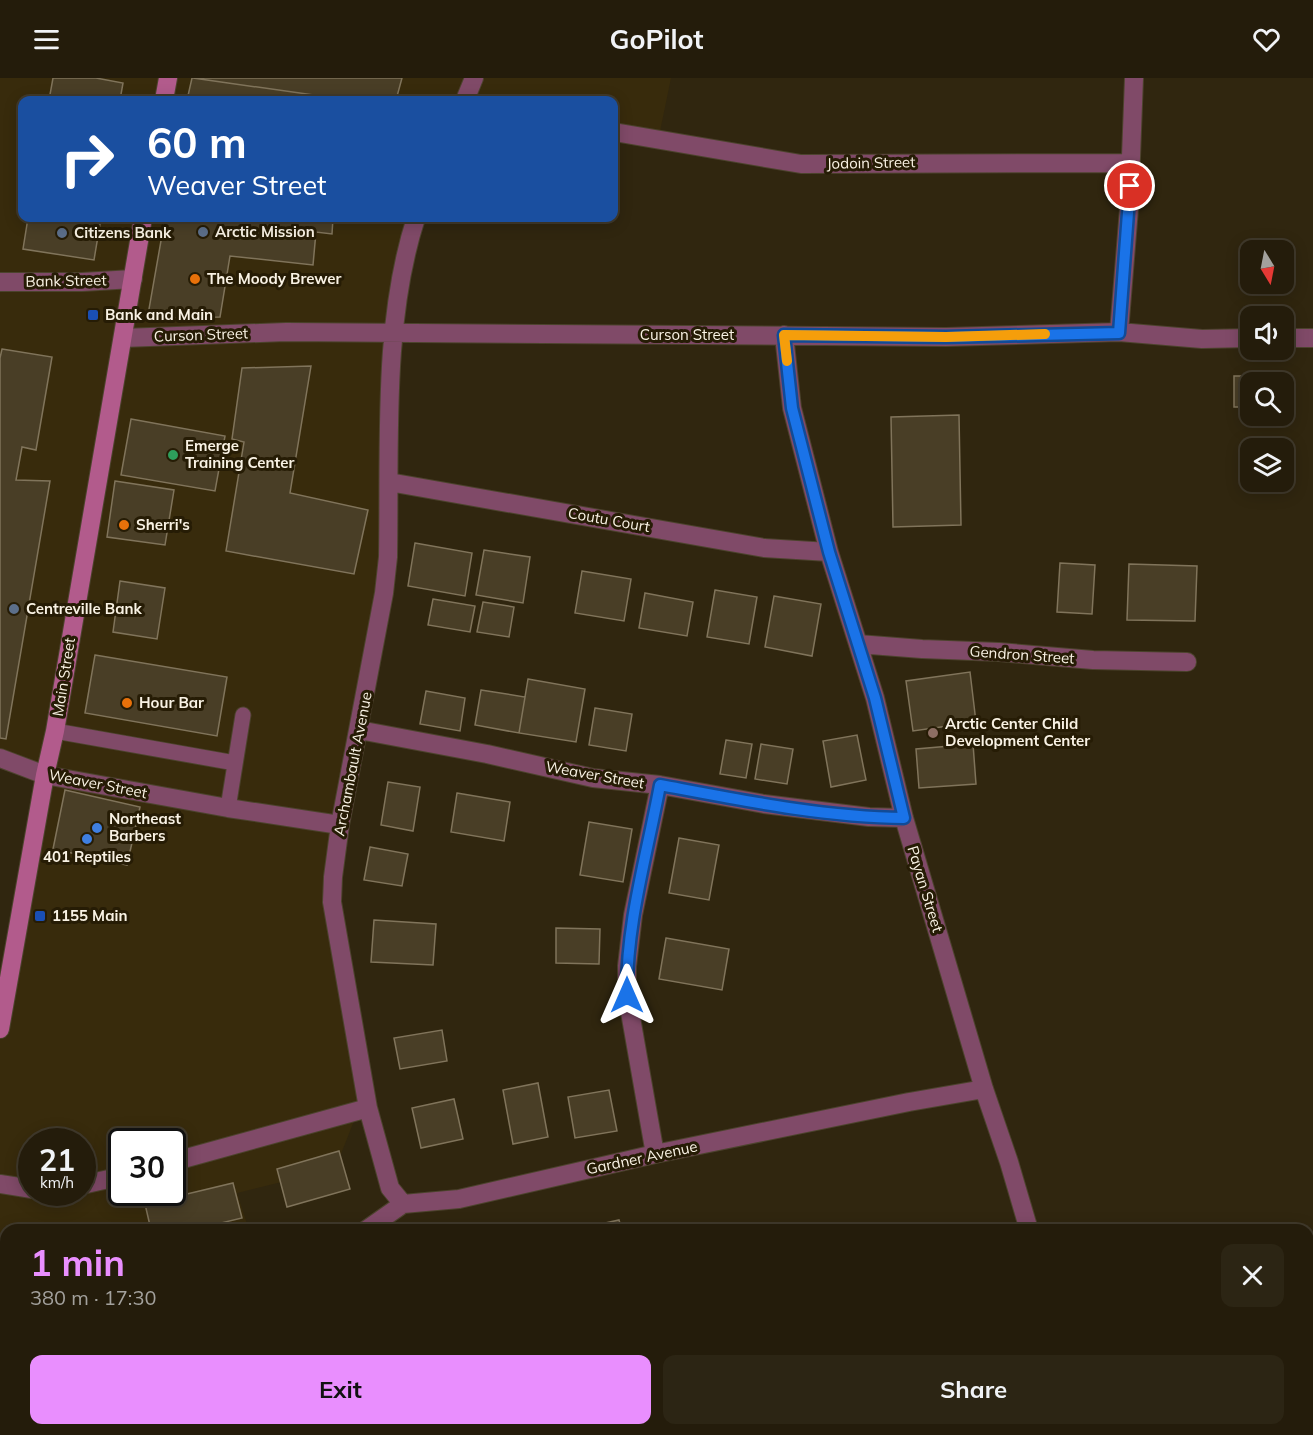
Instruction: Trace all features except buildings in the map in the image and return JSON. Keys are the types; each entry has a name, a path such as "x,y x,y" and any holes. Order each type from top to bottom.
{"main road":[{"path":"165,96 168,78"},
{"name":"Main Street","path":"0,1029 45,775 55,731 142,222"}],"street":[{"path":"467,96 474,78"},
{"path":"1119,333 1131,163 1134,78"},
{"name":"Jodoin Street","path":"618,133 801,164 1131,163"},
{"name":"Archambault Avenue","path":"368,1108 332,902 333,877 340,825 384,593 388,556 393,333 407,244 415,222"},
{"name":"Bank Street","path":"0,282 82,282 133,279"},
{"name":"Curson Street","path":"123,338 286,332 946,337 1119,333 1202,339 1240,338"},
{"name":"Payan Street","path":"784,335 792,408 829,552 875,698 904,818 984,1089 1027,1224"},
{"path":"1294,338 1313,338"},
{"name":"Coutu Court","path":"389,482 764,548 829,552"},
{"name":"Gendron Street","path":"858,644 1094,660 1187,662"},
{"name":"Weaver Street","path":"359,730 487,754 593,778 660,785 764,804 869,817 904,818"},
{"name":"Weaver Street","path":"0,758 45,775 228,808 340,825"},
{"path":"655,1154 627,995 627,966 633,915 660,785"},
{"name":"Gardner Avenue","path":"403,1204 459,1199 655,1154 984,1089"},
{"path":"186,1158 368,1108 390,1188 403,1204 375,1224"},
{"path":"0,1184 18,1187"}],"lane":[{"path":"228,808 243,716"},
{"path":"55,731 235,764"}],"shaded area":[{"path":"0,78 671,78 658,141 618,134 618,96 18,96 18,222 415,222 401,283 385,588 331,896 365,1105 354,1121 335,1169 237,1193 247,1224 0,1224 0,1025 45,767 0,756"}],"slow traffic":[{"path":"787,361 784,335 946,337 1045,334"}],"place":[{"name":"Arctic Mission","path":"203,232"},
{"name":"Citizens Bank","path":"62,233"},
{"name":"The Moody Brewer","path":"195,279"},
{"name":"Bank and Main","path":"93,315"},
{"name":"Emerge Training Center","path":"173,455"},
{"name":"Sherri's","path":"124,525"},
{"name":"Centreville Bank","path":"14,609"},
{"name":"Hour Bar","path":"127,703"},
{"name":"Arctic Center Child Development Center","path":"933,733"},
{"name":"Northeast Barbers","path":"97,828"},
{"name":"401 Reptiles","path":"87,839"},
{"name":"1155 Main","path":"40,916"}],"route":[{"path":"627,995 627,966 633,915 660,785 764,804 869,817 904,818 875,698 829,552 792,408 784,335 946,337 1119,333 1130,186"}]}
